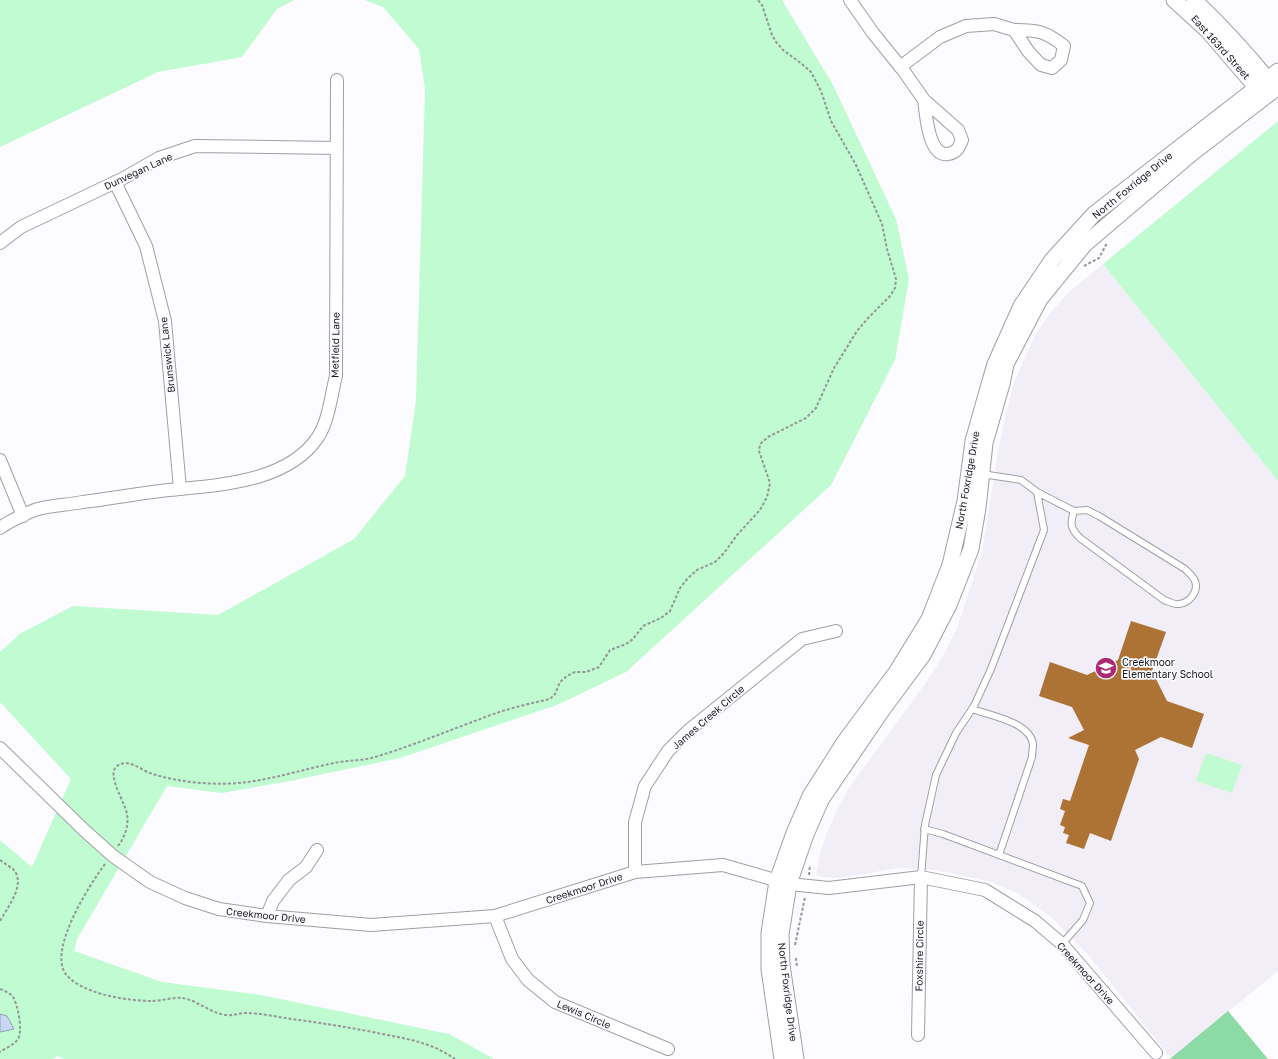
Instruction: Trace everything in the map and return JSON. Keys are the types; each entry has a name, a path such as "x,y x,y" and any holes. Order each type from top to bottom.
{"street":[{"path":"850,0 924,100"},
{"name":"East 163rd Street","path":"1174,0 1270,86"},
{"name":"East 163rd Street","path":"1194,0 1218,22 1270,86"},
{"path":"900,67 940,37 966,26 994,24 1014,30"},
{"name":"Metfield Lane","path":"0,528 38,509 238,482 280,469 308,449 318,436 327,417 336,376 337,80"},
{"name":"North Foxridge Drive","path":"782,1059 769,969 769,933 783,883 821,800 923,655 949,605 970,549 978,508 975,473 1002,384 1006,364 1040,299 1085,244 1270,86"},
{"name":"Dunvegan Lane","path":"0,243 21,227 115,182 159,158 195,146 337,148"},
{"name":"Brunswick Lane","path":"115,182 146,246 165,321 180,489"},
{"path":"0,460 23,516"},
{"name":"James Creek Circle","path":"635,872 635,822 645,786 668,751 688,731 802,638 836,631"},
{"name":"Creekmoor Drive","path":"0,748 84,830 112,855 150,882 185,898 219,910 267,916 371,925 495,916 635,872 723,865 783,883 830,888 921,877 985,890 1035,921 1062,944 1156,1053"},
{"path":"267,916 273,901 285,885 306,867 317,850"},
{"name":"Foxshire Circle","path":"918,1035 921,877"},
{"name":"North Foxridge Drive","path":"783,883 780,934 782,965 796,1059"},
{"name":"Lewis Circle","path":"495,916 512,959 528,980 555,1002 668,1049"}],"lane":[{"path":"975,473 1021,480 1037,492 1074,510 1087,510 1099,516 1185,569 1196,583 1195,593 1188,601 1178,605 1164,600 1080,538 1073,531 1071,522 1074,510"},
{"path":"921,877 924,829 936,775 956,733 972,709 991,669 1044,530 1037,492"},
{"path":"972,709 1014,723 1028,733 1033,743 1032,757 999,855"},
{"path":"924,829 944,834 1082,886 1090,903 1083,920 1062,944"}],"path":[{"path":"455,1059 444,1051 430,1045 343,1026 245,1013 228,1015 181,998 152,1001 104,995 71,980 64,971 62,962 63,946 68,930 82,899 120,843 126,831 128,816 124,801 114,781 113,773 116,767 124,763 133,764 150,773 211,784 249,782 339,762 374,757 430,739 484,717 550,699 555,694 560,682 567,676 574,672 586,672 599,667 610,650 626,644 633,639 643,626 661,618 670,611 680,588 688,578 697,570 715,562 760,510 767,497 770,483 759,451 760,444 768,437 806,418 816,408 834,368 857,331 890,296 895,288 896,279 887,250 882,224 856,165 831,121 827,106 817,82 802,64 783,50 776,42 772,35 762,4 758,0"},
{"path":"0,860 17,875 17,883 16,893 0,921"},
{"path":"0,989 13,997 20,1028 17,1040 0,1052"}],"shaded area":[{"name":"Creekmoor Elementary School","path":"1103,264 1278,481 1278,971 1171,1058 1087,954 1050,916 1017,893 989,881 934,870 899,868 838,878 816,875 820,854 827,833 849,788 927,681 943,656 956,631 982,552 999,446 1007,409 1015,380 1027,353 1037,332 1051,312 1069,292"}],"green space":[{"path":"0,0 294,0 277,9 242,57 158,72 0,147"},
{"path":"364,0 782,0 833,85 896,219 909,279 895,360 831,485 626,672 557,705 400,758 290,781 222,793 167,786 77,939 74,951 162,982 261,995 449,1034 494,1059 64,1059 57,1056 53,1059 0,1059 0,1032 13,1029 7,1016 0,1014 0,840 32,867 71,779 0,702 0,652 21,633 73,606 218,615 354,539 405,476 416,401 425,89 419,49 383,7"},
{"path":"1278,121 1278,481 1103,264"},
{"path":"1206,753 1242,765 1232,793 1196,781"},
{"path":"1228,1011 1268,1059 1169,1059 1171,1058"}],"water":[{"path":"0,1014 7,1016 14,1029 0,1032"}],"building":[{"path":"1131,621 1166,632 1152,671 1167,701 1204,714 1192,748 1161,737 1135,750 1139,759 1111,841 1090,833 1084,849 1066,843 1069,835 1063,833 1065,827 1060,825 1065,811 1060,809 1063,799 1070,801 1089,745 1068,738 1084,730 1072,707 1039,696 1050,662 1087,675 1118,660"}],"place":[{"name":"Creekmoor Elementary School","path":"1106,668"}]}
